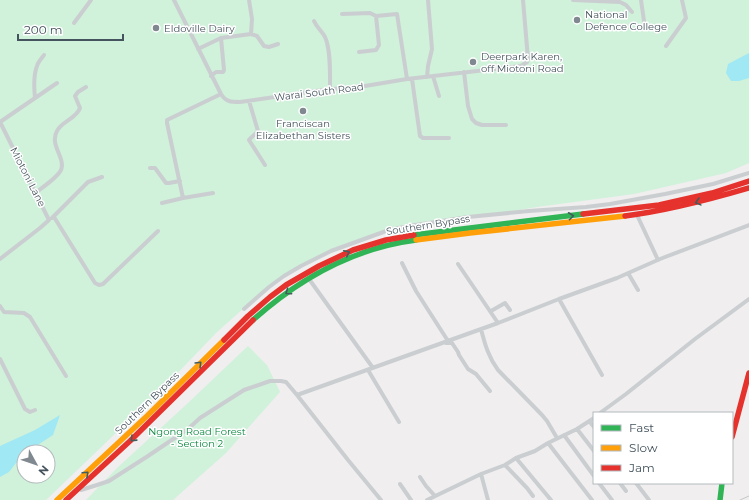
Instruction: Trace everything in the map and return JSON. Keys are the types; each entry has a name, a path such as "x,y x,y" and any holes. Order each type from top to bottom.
{"main road":[{"name":"Southern Bypass","path":"56,500 148,416 257,308 286,286 319,266 353,250 386,240 414,234 659,206 712,193 749,181"},
{"name":"Southern Bypass","path":"66,500 151,421 261,313 285,294 308,279 339,263 366,252 394,244 448,235 660,211 749,188"},
{"path":"733,433 749,373"},
{"path":"719,500 722,484"}],"street":[{"path":"74,23 91,0"},
{"path":"174,0 221,94 167,120 166,123 183,198"},
{"path":"249,0 252,20 251,34"},
{"path":"427,77 432,49 428,0"},
{"name":"Warai South Road","path":"221,94 229,102 240,102 330,89 353,88 407,79 519,67 525,65 528,59 523,0"},
{"path":"573,0 620,2 626,5 632,12"},
{"path":"641,0 645,28"},
{"path":"666,46 686,18 682,0"},
{"path":"342,14 370,13 376,16 396,13 407,79"},
{"path":"358,52 376,50 379,47 376,16"},
{"path":"314,21 324,36 328,47 330,89"},
{"path":"198,49 221,38 251,34 257,36 264,46 269,47 278,44"},
{"path":"211,76 216,72 223,72 224,70 221,38"},
{"path":"35,98 35,72 37,65 44,55"},
{"path":"464,72 468,106 472,119 476,123 482,125 506,125"},
{"path":"433,76 439,96"},
{"path":"412,79 420,136 423,138 448,138"},
{"path":"0,122 58,83"},
{"path":"35,193 56,176 62,167 55,144 56,134 62,124 77,114 80,108 75,96 86,87"},
{"path":"249,101 258,131 249,140 265,166"},
{"name":"Miotoni Lane","path":"0,122 49,220 0,259"},
{"path":"150,168 155,168 166,183 180,181"},
{"path":"244,309 269,287 301,266 331,251 389,230 468,217 610,204 708,185 749,173"},
{"path":"49,220 54,217 88,182 102,177"},
{"path":"162,203 213,193"},
{"path":"637,214 658,260"},
{"path":"54,217 95,283 99,285 103,284 158,231"},
{"path":"297,395 498,323 749,225"},
{"path":"402,263 416,291 446,342 452,344 468,369 476,374 490,391"},
{"path":"458,264 498,323"},
{"path":"628,273 638,290"},
{"path":"308,279 373,368"},
{"path":"559,299 602,375"},
{"path":"601,412 749,299"},
{"path":"490,311 505,303 510,310"},
{"path":"0,306 5,312 24,313 30,317 66,376"},
{"path":"481,329 485,346 493,364 542,414 557,438"},
{"path":"0,359 25,409 30,412 35,410"},
{"path":"368,370 400,422"},
{"path":"77,490 109,481 182,433 200,418 248,388 270,381 284,381 297,395 381,500"},
{"path":"427,500 481,474 505,465 548,442 577,429 593,419"},
{"path":"590,421 593,426"},
{"path":"577,429 593,450"},
{"path":"564,435 593,475"},
{"path":"548,442 592,500"},
{"path":"516,458 551,500"},
{"path":"505,465 533,496"},
{"path":"481,474 488,500"},
{"path":"420,477 435,496"},
{"path":"400,484 411,500"},
{"path":"601,484 612,500"},
{"path":"621,484 626,491"},
{"path":"637,484 649,500"}],"green space":[{"path":"0,0 749,0 749,163 726,173 634,194 537,207 374,234 331,249 290,272 244,308 216,333 168,383 46,500 0,500"},
{"name":"Ngong Road Forest - Section 2","path":"248,346 267,365 280,392 226,453 173,500 86,500 117,468"}],"water":[{"path":"749,53 749,78 739,81 731,81 726,73 728,64"},
{"path":"60,415 53,435 39,444 16,444 16,463 9,472 0,477 0,446 35,430"}],"railway":[{"path":"740,500 749,496"}],"traffic: fast":[{"path":"414,235 583,214"},
{"path":"253,320 289,291 328,268 371,250 416,240"},
{"path":"720,500 722,484"}],"traffic: slow":[{"path":"416,240 625,216"},
{"path":"57,500 147,416 224,340"}],"traffic: jam":[{"path":"583,214 659,205 712,193 749,181"},
{"path":"625,216 687,205 749,188"},
{"path":"224,340 270,297 286,285 319,266 353,250 386,240 414,235"},
{"path":"66,500 130,441 253,320"},
{"path":"733,433 749,373"}],"place":[{"name":"National Defence College","path":"577,20"},
{"name":"Eldoville Dairy","path":"156,28"},
{"name":"Deerpark Karen, off Miotoni Road","path":"473,62"},
{"name":"Franciscan Elizabethan Sisters","path":"303,111"}]}
